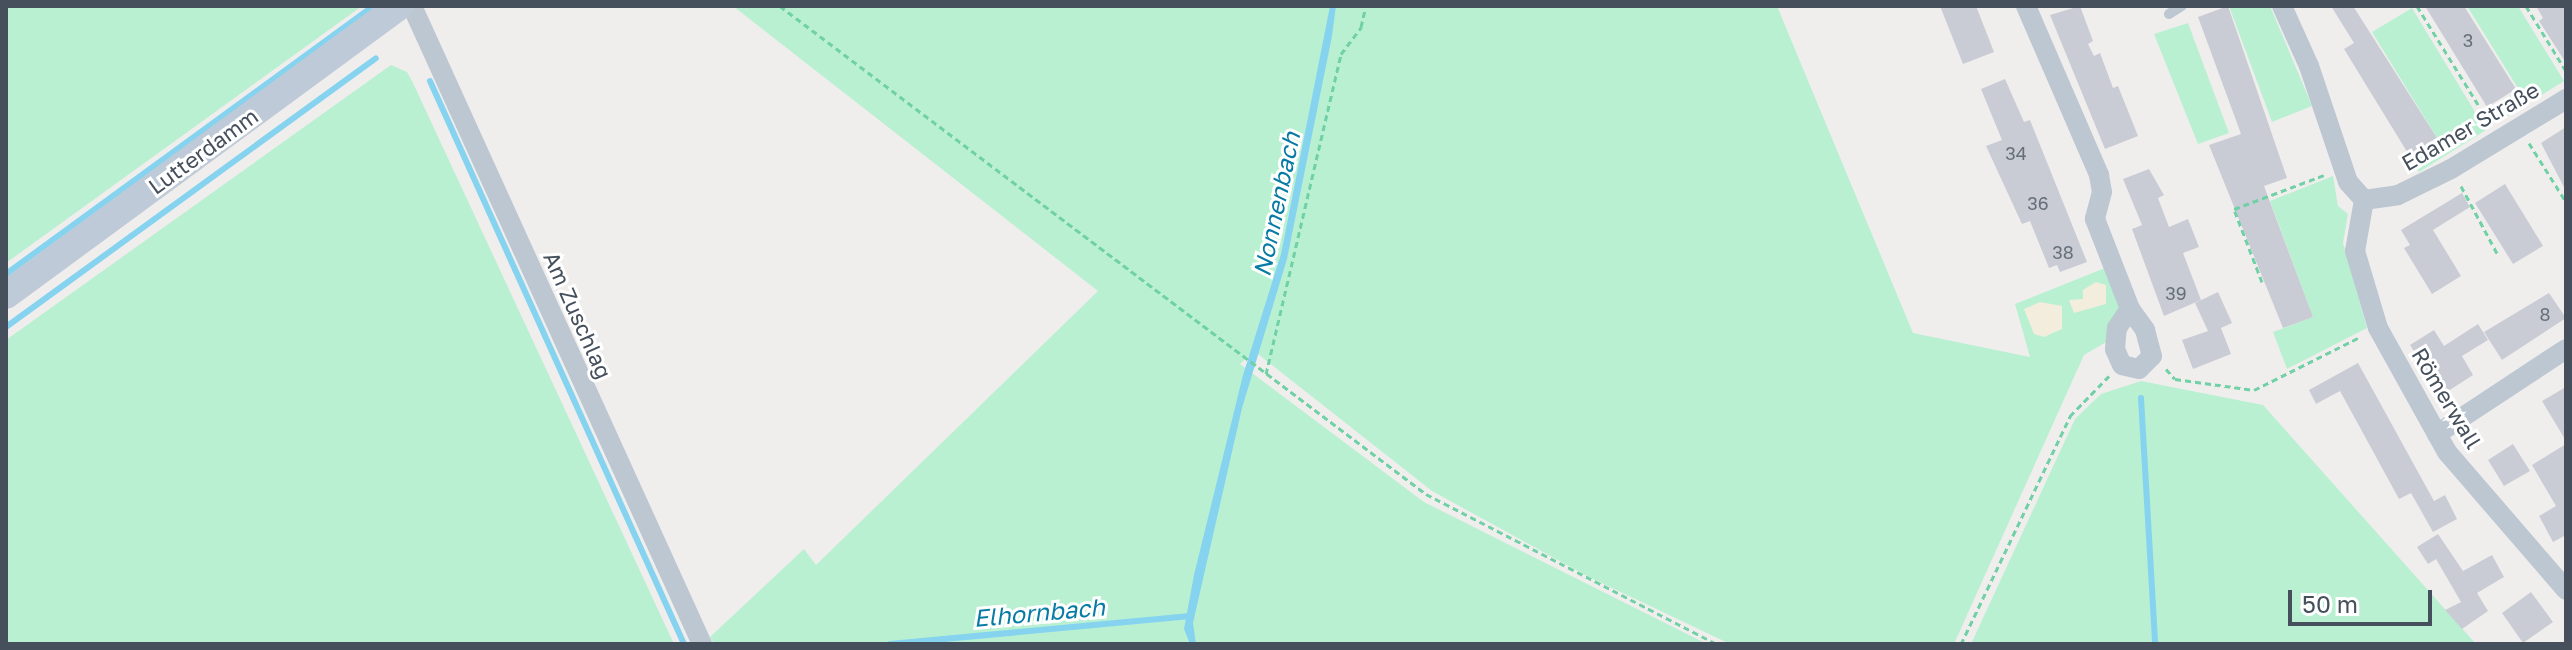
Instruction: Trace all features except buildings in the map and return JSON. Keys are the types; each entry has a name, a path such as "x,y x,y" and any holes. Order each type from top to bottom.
{"street":[{"name":"Lutterdamm","path":"6,295 400,6"},
{"name":"Am Zuschlag","path":"412,6 702,644"},
{"path":"2026,6 2099,175 2102,192 2095,219 2130,309 2145,330 2152,356 2139,369 2129,368 2118,358 2115,337 2130,309"},
{"path":"2282,6 2309,66 2343,168 2358,196"},
{"name":"Edamer Straße","path":"2358,196 2398,195 2451,169 2566,99"},
{"name":"Römerwall","path":"2358,196 2355,251 2378,328 2437,434 2566,590"},
{"path":"2437,434 2566,349"}],"lane":[{"path":"2169,14 2182,6"}],"path":[{"path":"780,6 1426,494 1716,644"},
{"path":"1266,375 1341,54 1361,27 1366,6"},
{"path":"2417,6 2499,139"},
{"path":"2526,6 2566,71"},
{"path":"2519,127 2566,202"},
{"path":"2262,282 2234,209 2343,168"},
{"path":"2451,169 2498,255"},
{"path":"2152,356 2175,379 2254,390 2378,328"},
{"path":"1961,644 2070,416 2106,379"}],"green space":[{"path":"6,6 362,6 6,263"},
{"path":"733,6 1777,6 1913,333 2030,357 2015,304 2110,266 2125,302 2108,341 2084,355 1954,644 1730,644 1587,576 1432,491 1254,351 1240,364 1424,502 1707,644 714,644 710,637 804,549 816,565 1098,291"},
{"path":"2229,6 2270,6 2312,106 2272,122"},
{"path":"2467,6 2518,6 2564,81 2500,121 2492,108 2519,90"},
{"path":"2412,8 2486,130 2419,172 2409,155 2437,138 2372,32"},
{"path":"2188,23 2229,133 2198,144 2154,34"},
{"path":"391,65 407,72 413,83 674,644 6,644 6,340"},
{"path":"2333,176 2338,206 2348,214 2343,243 2367,328 2287,369 2273,332 2313,317 2270,201"},
{"path":"2141,381 2263,405 2476,644 1971,644 2075,419 2101,394"}],"sand":[{"path":"2096,282 2106,285 2106,304 2074,313 2069,300 2083,299 2083,290"},
{"path":"2040,302 2062,306 2062,329 2044,337 2034,334 2024,309"}],"water":[{"path":"1330,6 1336,6 1332,36 1287,259 1242,408 1193,623 1196,644 1190,644 1184,629 1194,575 1243,375 1281,254"}],"waterway":[{"path":"6,274 373,6"},
{"path":"6,327 376,58"},
{"path":"430,81 684,644"},
{"path":"2141,398 2155,644"},
{"name":"Elhornbach","path":"890,644 1191,616"}],"water label":[{"name":"Nonnenbach","path":"1276,204"}]}
